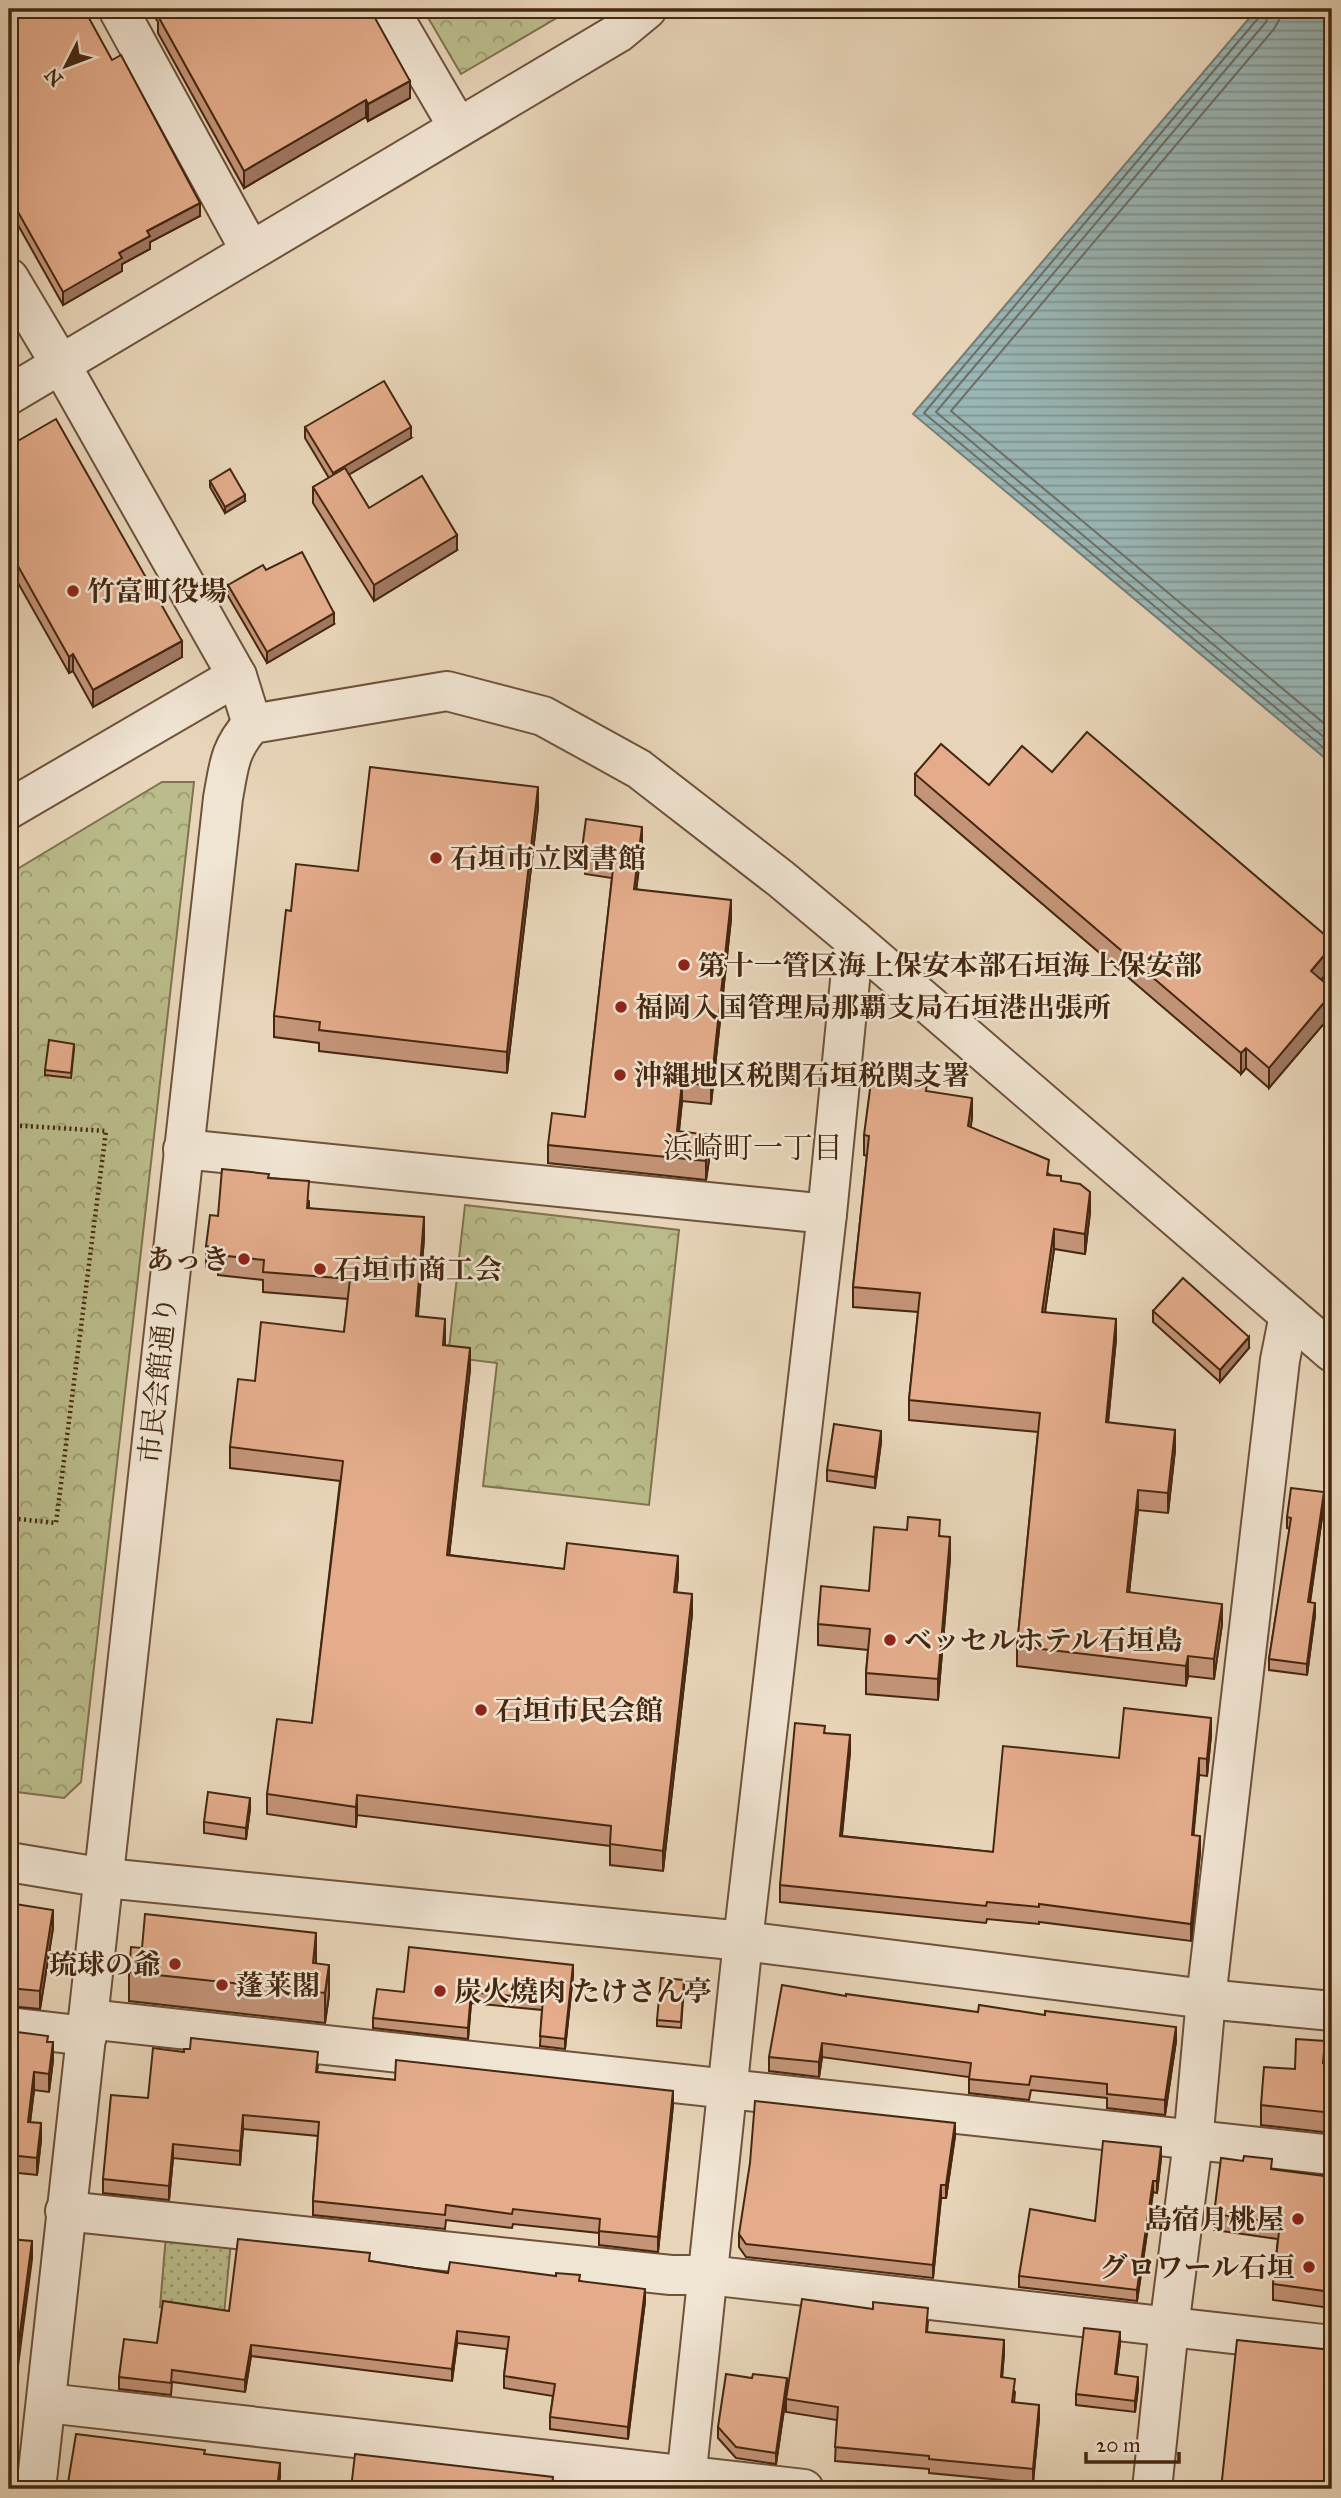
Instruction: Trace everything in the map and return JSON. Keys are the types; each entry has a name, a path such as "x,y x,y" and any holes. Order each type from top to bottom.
{"street":[{"path":"118,9 250,250"},
{"path":"389,9 458,127"},
{"path":"9,396 618,33 647,9"},
{"path":"9,278 237,676 252,724 447,691 543,716 639,769 781,879 854,940 1332,1352"},
{"path":"9,809 237,676"},
{"name":"市民会館通り","path":"36,2489 223,798 237,740 252,724"},
{"path":"686,2482 743,1941 827,1214 854,940"},
{"path":"183,1149 827,1214"},
{"path":"1152,2489 1280,1360 1289,1315"},
{"path":"9,1862 105,1878 743,1941 1206,1999 1332,2011"},
{"path":"9,2027 87,2028 728,2088 1193,2142 1332,2155"},
{"path":"65,2211 671,2275 708,2275 1332,2345"},
{"path":"47,2403 686,2482 804,2489"}],"path":[{"path":"9,1125 106,1131 56,1523 9,1518"}],"green space":[{"path":"423,9 572,9 461,74"},
{"path":"162,782 194,782 81,1782 64,1798 9,1791 9,874"},
{"path":"465,1205 679,1230 649,1505 483,1486 497,1363 448,1357"},
{"path":"166,2235 231,2242 224,2314 160,2307"}],"water":[{"path":"1257,9 1332,9 1332,764 913,414"}],"building":[{"path":"9,9 84,9 112,60 121,55 200,203 147,231 150,236 119,253 122,258 63,292 9,196"},
{"path":"161,9 370,9 410,81 368,104 366,100 244,171 158,16 163,13"},
{"path":"384,381 411,427 333,473 305,427"},
{"path":"56,419 182,641 93,690 73,654 69,657 9,550 9,446"},
{"path":"345,468 369,508 422,476 457,535 374,585 313,487"},
{"path":"230,469 245,495 225,507 210,481"},
{"path":"302,552 334,613 267,652 228,585 263,565 266,570"},
{"path":"1087,732 1332,941 1332,946 1311,971 1332,989 1332,993 1269,1068 1246,1048 1241,1053 915,774 941,744 989,785 1022,746 1052,772"},
{"path":"370,767 538,787 507,1052 319,1030 320,1022 274,1016 286,910 291,911 296,864 358,871"},
{"path":"586,819 642,827 634,889 731,900 711,1086 682,1082 677,1131 710,1135 706,1161 548,1145 552,1113 585,1117 614,860 585,856 586,849 582,849"},
{"path":"49,1040 74,1044 71,1073 45,1070"},
{"path":"872,1074 927,1082 926,1091 972,1098 968,1126 1049,1160 1047,1175 1061,1176 1061,1181 1080,1184 1090,1192 1085,1234 1054,1229 1042,1312 1116,1319 1106,1422 1175,1430 1168,1493 1138,1490 1127,1592 1222,1604 1214,1659 1188,1656 1186,1666 1017,1646 1040,1413 909,1400 920,1293 853,1287 869,1136 864,1135"},
{"path":"222,1169 269,1174 268,1178 309,1181 307,1208 424,1217 416,1316 445,1319 443,1345 470,1348 447,1555 564,1569 567,1543 678,1556 674,1592 692,1594 663,1851 610,1844 611,1826 357,1795 356,1807 267,1794 277,1719 312,1723 343,1461 230,1447 238,1379 255,1381 261,1322 344,1332 350,1279 263,1272 264,1260 218,1255 219,1248 206,1246 210,1215 218,1216"},
{"path":"1183,1278 1249,1337 1220,1370 1153,1311"},
{"path":"834,1424 881,1431 875,1477 827,1470"},
{"path":"1291,1488 1324,1492 1308,1602 1315,1603 1307,1664 1269,1659 1291,1518 1287,1517"},
{"path":"908,1517 940,1520 939,1536 950,1537 938,1679 866,1673 870,1629 818,1624 821,1586 869,1591 874,1527 907,1530"},
{"path":"1124,1708 1211,1718 1207,1759 1199,1758 1192,1835 1200,1836 1191,1924 1039,1904 1039,1907 987,1902 986,1906 780,1885 795,1723 825,1726 824,1733 850,1735 840,1836 993,1852 1003,1746 1119,1758"},
{"path":"208,1792 250,1798 246,1828 204,1822"},
{"path":"9,1903 53,1910 40,1991 9,1988"},
{"path":"145,1914 316,1933 313,1963 329,1965 325,1993 129,1972 131,1947 142,1948"},
{"path":"409,1947 573,1965 565,2039 540,2036 543,1999 471,1992 468,2028 373,2018 377,1989 404,1992"},
{"path":"661,1978 684,1980 681,2022 657,2020"},
{"path":"782,1985 846,1996 978,2012 979,2005 1045,2015 1045,2011 1176,2027 1165,2100 1107,2094 1107,2084 1031,2076 1029,2085 969,2079 971,2063 822,2043 819,2062 769,2057"},
{"path":"9,2031 48,2036 47,2042 53,2042 49,2074 34,2072 28,2122 41,2123 37,2158 9,2155"},
{"path":"191,2038 318,2052 316,2072 395,2080 396,2060 673,2091 658,2237 599,2231 600,2219 513,2209 512,2214 446,2205 445,2215 313,2201 319,2122 243,2115 240,2151 173,2144 169,2186 103,2179 111,2095 148,2098 153,2048 184,2052 184,2049 190,2049"},
{"path":"1296,2039 1325,2041 1323,2063 1332,2064 1332,2113 1261,2105 1264,2067 1295,2069"},
{"path":"755,2101 955,2123 946,2185 941,2185 933,2265 746,2244 739,2234 750,2163"},
{"path":"1103,2141 1161,2147 1157,2181 1153,2181 1137,2290 1019,2276 1030,2209 1095,2221"},
{"path":"1244,2156 1272,2159 1271,2169 1332,2177 1332,2292 1273,2284 1280,2223 1214,2214 1221,2158 1243,2161"},
{"path":"9,2239 32,2241 9,2417"},
{"path":"238,2239 370,2253 369,2261 448,2273 450,2262 556,2276 556,2273 580,2275 579,2281 645,2289 628,2427 550,2417 555,2384 504,2376 509,2337 457,2331 452,2369 251,2345 245,2380 172,2370 171,2383 119,2377 124,2339 157,2343 163,2301 229,2311"},
{"path":"802,2299 873,2309 873,2302 928,2308 926,2332 1004,2340 1001,2377 1015,2379 1012,2402 1039,2405 1033,2469 835,2447 838,2407 786,2399"},
{"path":"1084,2328 1120,2332 1115,2374 1138,2377 1135,2401 1076,2394"},
{"path":"1237,2340 1332,2350 1332,2486 1320,2485 1320,2489 1221,2489"},
{"path":"726,2374 752,2378 753,2374 787,2378 776,2453 736,2447 718,2427"},
{"path":"76,2434 205,2450 204,2454 280,2463 277,2489 67,2489"},
{"path":"355,2454 553,2477 552,2485 601,2489 351,2489"}],"place":[{"name":"竹富町役場","path":"73,591"},
{"name":"石垣市立図書館","path":"436,858"},
{"name":"第十一管区海上保安本部石垣海上保安部","path":"684,965"},
{"name":"福岡入国管理局那覇支局石垣港出張所","path":"621,1007"},
{"name":"沖縄地区税関石垣税関支署","path":"620,1075"},
{"name":"あっき","path":"244,1259"},
{"name":"石垣市商工会","path":"320,1269"},
{"name":"ベッセルホテル石垣島","path":"890,1640"},
{"name":"石垣市民会館","path":"481,1710"},
{"name":"琉球の爺","path":"175,1964"},
{"name":"蓬莱閣","path":"222,1985"},
{"name":"炭火燒肉 たけさん亭","path":"440,1991"},
{"name":"島宿月桃屋","path":"1298,2219"},
{"name":"グロワール石垣","path":"1309,2267"}],"district":[{"name":"浜崎町一丁目","path":"753,1148"}]}
